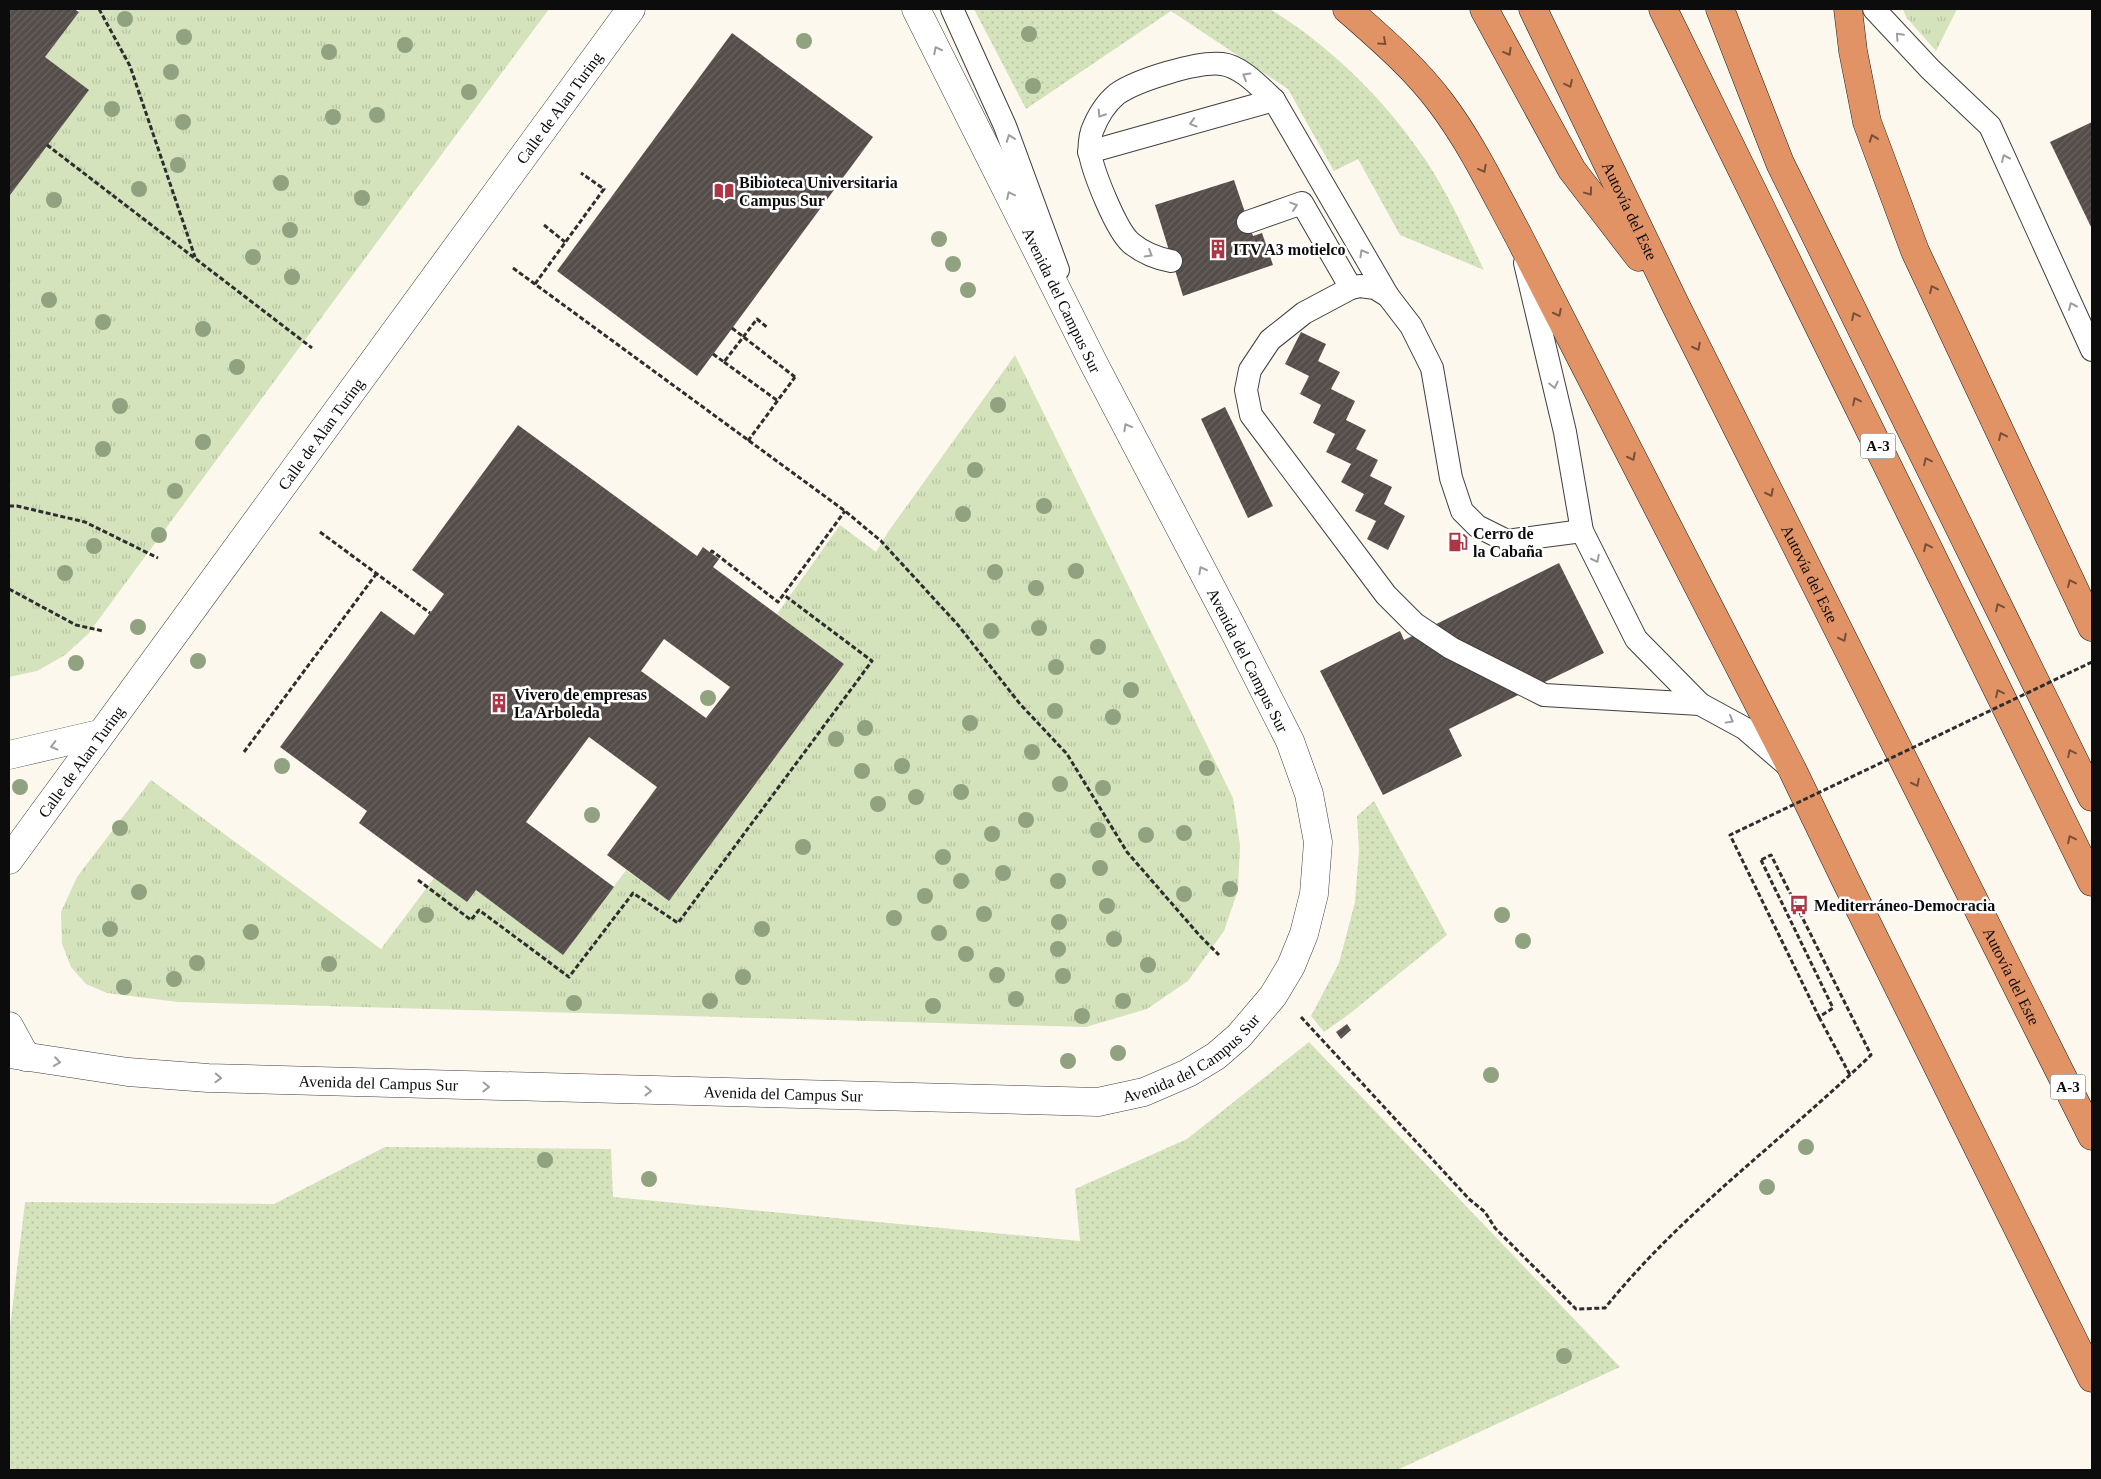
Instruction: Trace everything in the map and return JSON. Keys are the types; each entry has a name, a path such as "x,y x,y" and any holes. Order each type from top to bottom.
{"highway":[{"path":"1347,9 1394,51 1441,102 1473,152 1518,235 1792,769 2092,1378"},
{"path":"1484,9 1572,170 1675,304"},
{"name":"Autovía del Este","path":"1533,9 1675,304 2092,1136"},
{"name":"A-3","path":"1663,9 2092,882"},
{"path":"1720,9 1780,163 2092,797"},
{"path":"1848,9 1867,122 1914,251 2092,627"}],"street":[{"name":"Calle de Alan Turing","path":"9,860 99,734 631,9"},
{"name":"Avenida del Campus Sur","path":"17,1056 128,1072 208,1078 1098,1102 1144,1092 1188,1073 1216,1056 1239,1036 1273,996 1291,966 1304,934 1314,894 1318,842 1309,794 1290,741 1094,364 916,9"},
{"path":"9,755 99,734"},
{"path":"9,1026 17,1056"}],"lane":[{"path":"952,9 1005,126 1094,364"},
{"path":"1874,9 1930,69 1990,126 2092,350"},
{"path":"1171,261 1154,258 1129,242 1109,208 1089,152 1091,133 1101,113 1116,95 1138,83 1199,65 1223,64 1250,77 1274,100 1388,296 1411,326 1432,368 1451,478 1462,511 1477,526 1507,542 1582,531"},
{"path":"1089,152 1274,100"},
{"path":"1248,222 1302,203 1351,288"},
{"path":"1518,235 1565,432 1582,531 1636,639 1700,704 1744,728 1792,769"},
{"path":"1388,296 1375,288 1360,286 1351,288 1304,313 1270,340 1250,370 1246,390 1251,415 1386,595 1415,624 1452,648 1544,695 1700,704"}],"path":[{"path":"99,9 130,66 196,258"},
{"path":"47,145 312,348"},
{"path":"535,284 604,189 581,173"},
{"path":"544,226 565,242"},
{"path":"513,268 881,541 958,626 1020,704 1067,754 1127,852 1200,936 1219,954"},
{"path":"724,362 757,319 768,328"},
{"path":"732,328 795,377 748,441"},
{"path":"713,354 778,401"},
{"path":"9,506 17,506 86,522 158,558"},
{"path":"711,553 712,551 778,602 844,512"},
{"path":"320,532 430,613"},
{"path":"244,752 377,573"},
{"path":"9,589 76,625 103,631"},
{"path":"418,880 471,920 479,910 569,977 633,892 678,923 872,661 784,594"},
{"path":"1850,1076 1730,835 2092,662"},
{"path":"1298,1015 1469,1199 1485,1212 1495,1228 1576,1309 1605,1308 1631,1275 1705,1202 1850,1076 1871,1055 1771,855 1761,860 1833,1008 1819,1017"}],"green space":[{"path":"80,9 549,9 88,634 65,655 37,671 9,677 9,194 45,57"},
{"path":"974,9 1270,9 1337,58 1394,118 1435,175 1484,270 1400,235 1358,159 1334,171 1288,89 1171,11 1026,109"},
{"path":"1903,9 1957,9 1936,51 1906,17"},
{"path":"1015,355 1233,798 1240,845 1238,890 1224,931 1188,981 1147,1009 1086,1027 178,1002 107,993 86,984 71,967 62,944 61,912 77,877 151,780 381,949 434,878 467,902 476,890 563,955 626,870 669,901 844,664 777,614 840,525 876,552 888,532"},
{"path":"1374,801 1447,935 1348,1015 1324,1032 1311,1016 1339,963 1355,902 1359,851 1357,816"},
{"path":"1309,1042 1620,1367 1397,1470 9,1470 9,1336 25,1202 274,1204 385,1147 611,1149 613,1197 1080,1241 1075,1189 1187,1139"}],"building":[{"path":"10,9 74,9 79,12 45,57 89,90 10,195"},
{"name":"Bibioteca Universitaria Campus Sur","path":"732,33 873,137 697,376 557,271"},
{"path":"2092,122 2092,229 2050,142"},
{"name":"ITV A3 motielco","path":"1234,180 1253,236 1262,233 1273,265 1183,296 1155,205"},
{"path":"1301,332 1326,344 1318,361 1340,372 1331,389 1355,401 1346,420 1366,430 1356,449 1378,460 1370,476 1392,487 1384,504 1405,516 1388,550 1367,539 1376,521 1355,511 1364,494 1341,482 1351,464 1326,452 1335,434 1313,423 1321,405 1300,394 1309,376 1285,364"},
{"path":"1225,407 1273,506 1248,518 1201,419"},
{"name":"Vivero de empresas La Arboleda","path":"518,425 697,556 703,547 719,559 713,567 844,664 669,901 607,855 657,787 589,737 526,822 614,887 563,955 476,890 467,902 359,823 367,811 280,747 381,611 414,635 444,594 412,570","holes":["664,639 730,687 706,718 641,671"]},
{"path":"1559,563 1604,653 1449,729 1462,756 1383,795 1320,671 1400,631 1404,640"},
{"path":"1347,1024 1351,1030 1341,1039 1336,1032"}],"place":[{"name":"Bibioteca Universitaria Campus Sur","path":"724,191"},
{"name":"ITV A3 motielco","path":"1218,249"},
{"name":"Cerro de la Cabaña","path":"1458,542"},
{"name":"Vivero de empresas La Arboleda","path":"499,703"},
{"name":"Mediterráneo-Democracia","path":"1799,905"}]}
